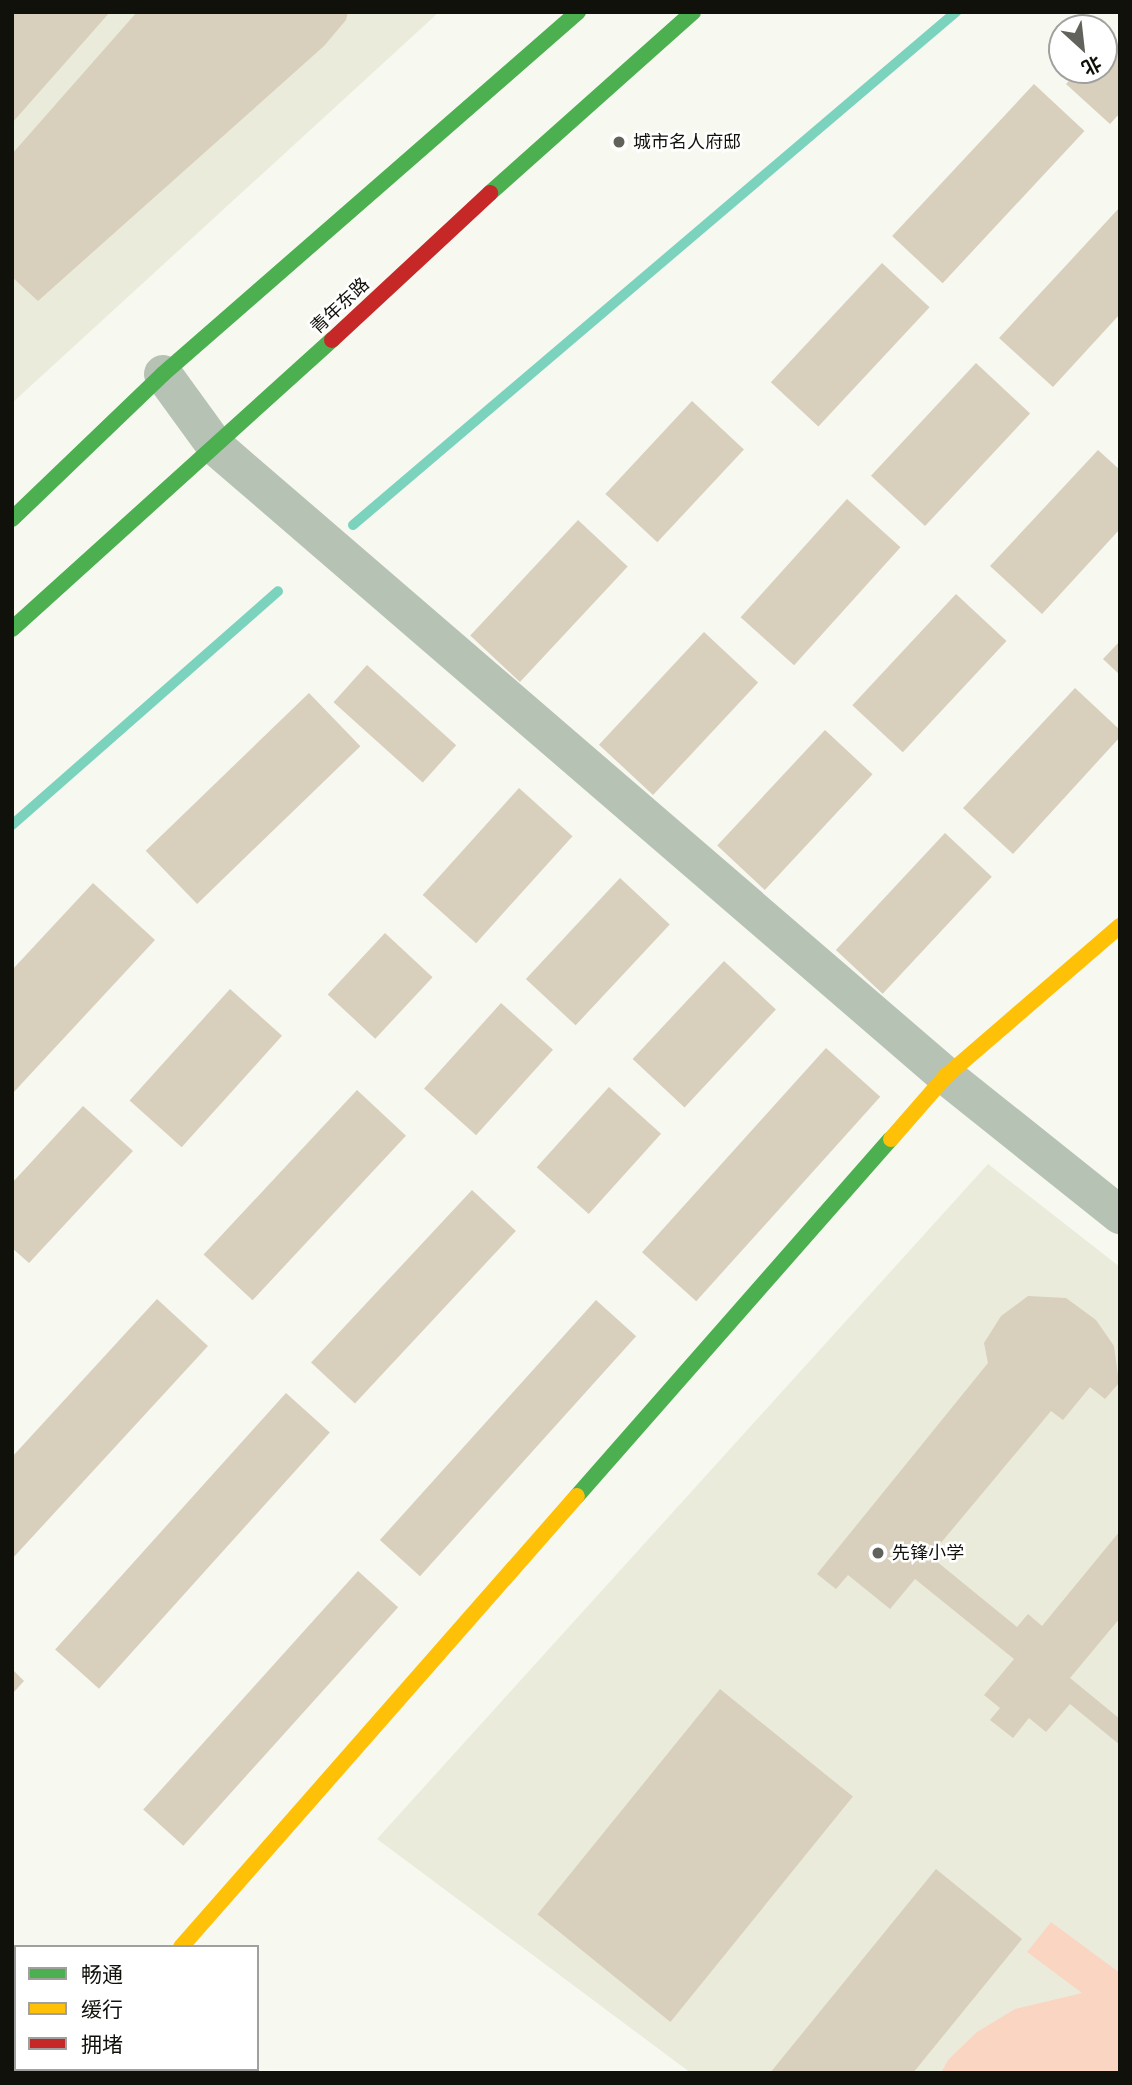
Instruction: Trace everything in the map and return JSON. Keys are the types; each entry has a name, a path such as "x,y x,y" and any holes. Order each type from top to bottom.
{"main road":[{"path":"12,519 163,374 578,12"},
{"name":"青年东路","path":"12,629 216,447 573,116 694,12"},
{"path":"183,1945 946,1076 1120,926"}],"street":[{"path":"163,374 216,447 946,1076 1120,1215"}],"shaded area":[{"path":"12,12 439,12 12,403"},
{"name":"先锋小学","path":"988,1164 1120,1267 1120,2073 691,2073 377,1839"},
{"path":"1051,1922 1120,1973 1120,2073 941,2073 948,2060 977,2032 1015,2009 1082,1993 1027,1952"}],"building":[{"path":"12,12 110,12 12,123"},
{"path":"137,12 348,12 346,20 324,46 38,301 12,277 12,154"},
{"path":"1118,44 1120,113 1110,124 1066,84 1118,84"},
{"path":"1034,84 1084,131 943,283 892,236"},
{"path":"1120,207 1120,314 1053,387 999,338"},
{"path":"882,263 930,307 818,427 771,382"},
{"path":"976,363 1030,413 925,526 871,476"},
{"path":"692,401 744,449 657,542 605,494"},
{"path":"1098,450 1120,470 1120,529 1042,614 990,566"},
{"path":"847,499 901,547 794,665 741,617"},
{"path":"578,520 628,566 520,682 470,636"},
{"path":"956,594 1006,641 903,752 852,705"},
{"path":"704,632 758,682 653,795 599,745"},
{"path":"1120,641 1120,675 1103,659"},
{"path":"367,665 456,745 423,782 334,702"},
{"path":"1075,688 1120,730 1120,737 1013,854 963,808"},
{"path":"309,693 360,746 197,904 146,851"},
{"path":"825,730 873,774 765,890 717,846"},
{"path":"519,788 573,836 476,943 423,895"},
{"path":"945,833 992,877 883,994 836,950"},
{"path":"620,878 670,924 576,1025 526,979"},
{"path":"93,883 155,940 12,1094 12,970"},
{"path":"385,933 433,977 375,1039 328,994"},
{"path":"724,961 776,1009 685,1107 633,1059"},
{"path":"230,989 282,1036 182,1147 130,1100"},
{"path":"501,1003 553,1050 476,1135 424,1088"},
{"path":"826,1048 880,1097 696,1301 642,1252"},
{"path":"609,1087 661,1134 589,1214 537,1167"},
{"path":"357,1090 406,1136 253,1300 204,1255"},
{"path":"83,1106 133,1151 29,1263 12,1248 12,1183"},
{"path":"472,1190 516,1231 355,1404 311,1363"},
{"path":"1028,1296 1066,1298 1096,1320 1114,1346 1119,1383 1105,1399 1090,1387 1063,1420 1051,1411 930,1556 1017,1627 1028,1614 1042,1626 1120,1531 1120,1618 1070,1678 1120,1719 1120,1745 1070,1704 1046,1732 1029,1718 1013,1738 990,1720 1000,1708 984,1695 1014,1659 915,1579 890,1609 848,1575 836,1589 817,1574 988,1363 984,1343 1001,1316"},
{"path":"157,1299 208,1346 12,1559 12,1457"},
{"path":"596,1300 636,1336 420,1576 380,1540"},
{"path":"286,1393 330,1432 99,1689 55,1649"},
{"path":"358,1571 398,1607 183,1846 143,1810"},
{"path":"12,1669 24,1681 12,1694"},
{"path":"720,1689 853,1797 670,2022 537,1914"},
{"path":"936,1869 1022,1939 913,2073 770,2073"}],"waterway":[{"path":"353,525 956,12"},
{"path":"12,825 278,591"}],"traffic: fast":[{"path":"12,519 163,374 578,12"},
{"path":"490,193 693,12"},
{"path":"12,629 332,340"},
{"path":"577,1496 891,1139"}],"traffic: slow":[{"path":"891,1139 946,1076 1120,926"},
{"path":"183,1945 577,1496"}],"traffic: jam":[{"path":"332,340 490,193"}],"place":[{"name":"城市名人府邸","path":"619,142"},
{"name":"先锋小学","path":"878,1553"}]}
